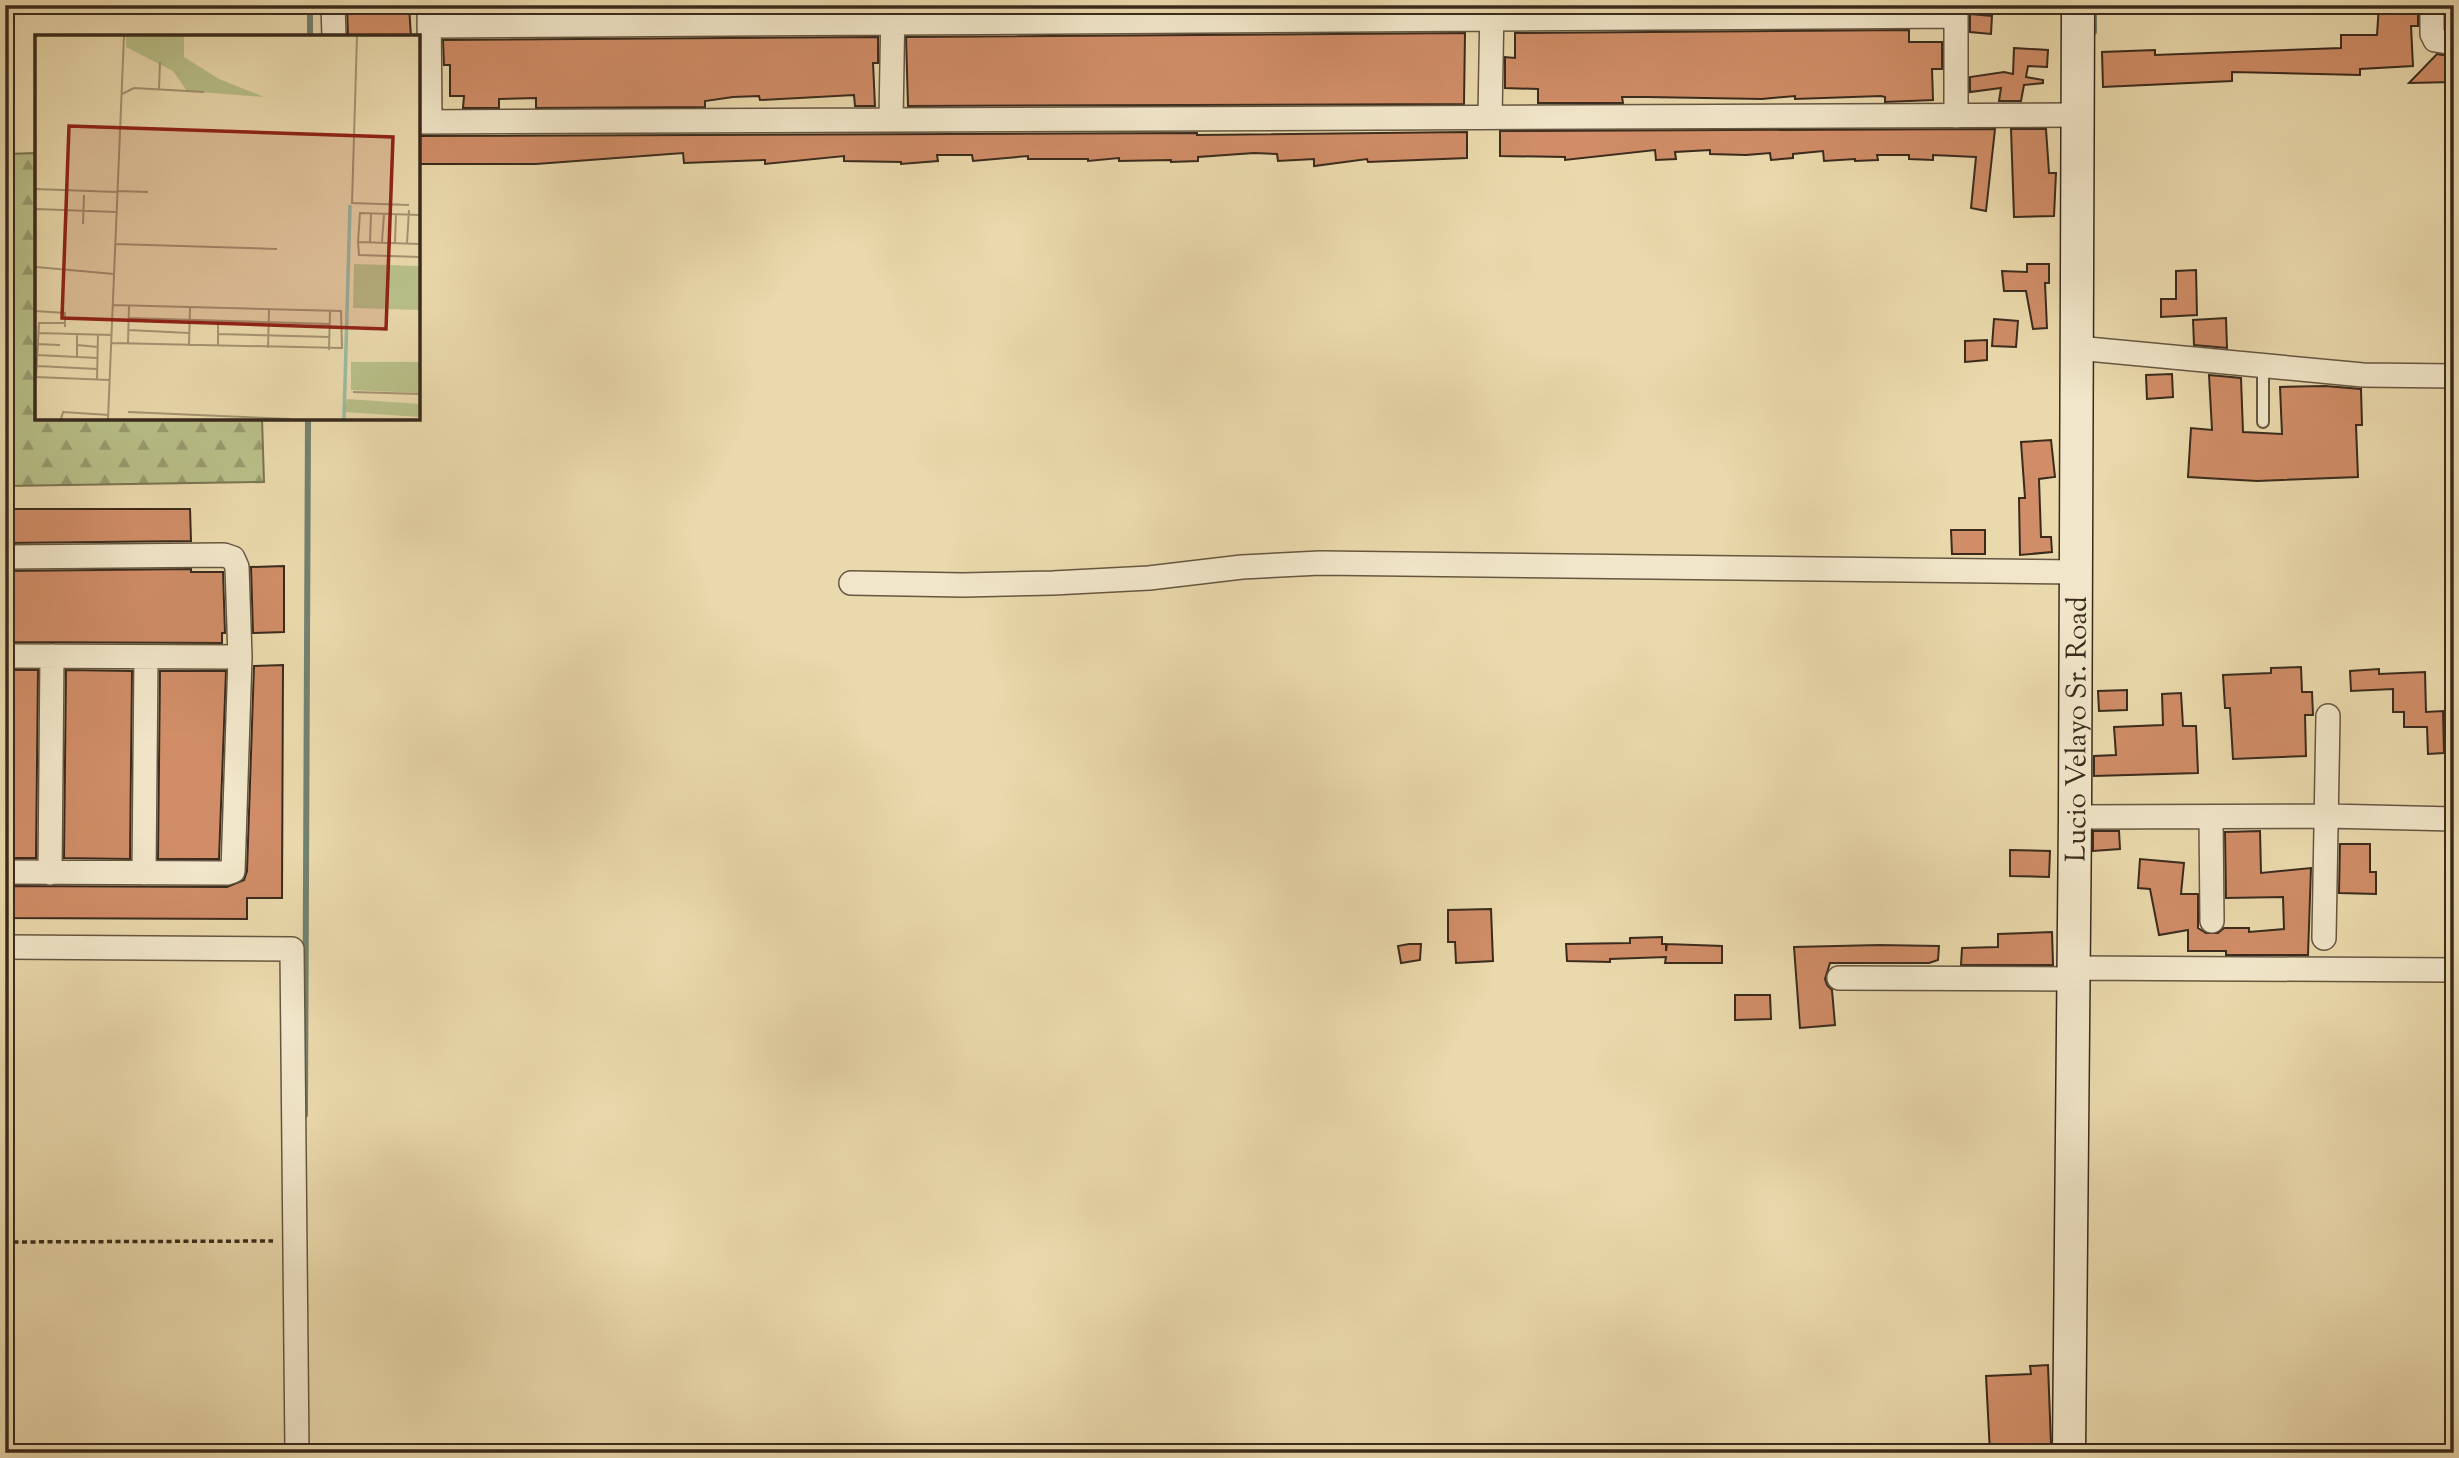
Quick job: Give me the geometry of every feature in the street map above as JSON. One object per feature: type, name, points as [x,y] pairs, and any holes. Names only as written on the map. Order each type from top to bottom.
[{"type":"main road","name":"Lucio Velayo Sr. Road","points":[[2068,1453],[2080,971],[2081,817],[2077,572],[2078,5]]},
{"type":"street","points":[[334,5],[334,35]]},
{"type":"street","points":[[2432,5],[2432,34],[2435,40],[2454,43]]},
{"type":"street","points":[[1956,116],[1956,11],[893,14],[429,16],[424,122],[891,119],[1956,116],[2078,115]]},
{"type":"street","points":[[1490,117],[1492,12]]},
{"type":"street","points":[[891,119],[893,14]]},
{"type":"street","points":[[2077,348],[2363,375],[2454,376]]},
{"type":"street","points":[[5,557],[224,555],[233,558],[237,567],[240,657],[233,871],[5,872]]},
{"type":"street","points":[[850,583],[1053,583],[1149,578],[1242,566],[1320,563],[2077,572]]},
{"type":"street","points":[[5,656],[240,657]]},
{"type":"street","points":[[50,873],[52,656]]},
{"type":"street","points":[[144,873],[146,658]]},
{"type":"street","points":[[2324,938],[2328,716]]},
{"type":"street","points":[[2081,817],[2328,816],[2454,819]]},
{"type":"street","points":[[2211,817],[2212,921]]},
{"type":"street","points":[[5,947],[292,949],[297,1453]]},
{"type":"street","points":[[1839,978],[2080,971],[2454,970]]},
{"type":"lane","points":[[2263,366],[2263,422]]},
{"type":"path","points":[[5,1242],[296,1241]]},
{"type":"green space","points":[[35,153],[35,420],[262,420],[264,482],[5,486],[5,154]]},
{"type":"building","points":[[347,5],[409,5],[411,35],[348,35]]},
{"type":"building","points":[[443,5],[592,5],[592,11],[443,12]]},
{"type":"building","points":[[648,5],[840,5],[840,9],[648,11]]},
{"type":"building","points":[[907,5],[939,5],[939,9],[907,9]]},
{"type":"building","points":[[996,5],[1217,5],[996,8]]},
{"type":"building","points":[[2379,5],[2418,5],[2418,26],[2411,26],[2413,66],[2360,69],[2360,75],[2232,72],[2232,81],[2103,87],[2102,52],[2155,50],[2155,55],[2341,48],[2341,35],[2377,35]]},
{"type":"building","points":[[2446,5],[2454,5],[2454,25],[2446,26]]},
{"type":"building","points":[[1970,14],[1992,16],[1991,34],[1970,32]]},
{"type":"building","points":[[1909,30],[1909,42],[1942,42],[1942,69],[1932,69],[1933,100],[1885,102],[1885,97],[1881,96],[1795,99],[1795,96],[1762,99],[1622,97],[1623,103],[1538,103],[1538,89],[1505,88],[1505,57],[1515,58],[1515,33]]},
{"type":"building","points":[[1465,33],[1464,104],[908,106],[906,37]]},
{"type":"building","points":[[878,37],[878,63],[873,63],[875,106],[855,106],[854,95],[760,100],[759,96],[733,97],[705,101],[705,107],[536,108],[536,98],[499,99],[499,108],[463,108],[464,96],[450,96],[450,65],[444,65],[443,40]]},
{"type":"building","points":[[2014,48],[2048,50],[2047,67],[2028,66],[2026,77],[2043,80],[2043,83],[2024,85],[2021,101],[1999,101],[2001,88],[1970,92],[1970,77],[2004,72],[2013,74]]},
{"type":"building","points":[[2437,54],[2454,57],[2454,82],[2409,83]]},
{"type":"building","points":[[1995,129],[1986,211],[1971,208],[1976,157],[1933,155],[1933,160],[1909,159],[1909,155],[1877,155],[1878,160],[1824,161],[1823,151],[1793,154],[1793,158],[1771,160],[1770,153],[1710,154],[1710,150],[1675,152],[1676,159],[1656,160],[1655,150],[1565,160],[1565,157],[1500,156],[1500,131]]},
{"type":"building","points":[[2011,129],[2046,129],[2049,173],[2056,173],[2054,216],[2014,217]]},
{"type":"building","points":[[1467,132],[1467,158],[1368,162],[1367,159],[1314,166],[1314,159],[1278,161],[1277,154],[1254,153],[1171,162],[1119,161],[1119,158],[1088,161],[1028,159],[1028,156],[973,161],[972,155],[937,155],[938,161],[901,164],[844,161],[844,156],[765,164],[765,160],[684,163],[683,153],[536,164],[420,164],[420,136]]},
{"type":"building","points":[[2027,264],[2049,264],[2049,283],[2045,283],[2047,328],[2033,329],[2026,291],[2004,291],[2002,271],[2027,272]]},
{"type":"building","points":[[2196,270],[2197,315],[2161,317],[2161,299],[2176,299],[2176,271]]},
{"type":"building","points":[[2226,318],[2227,348],[2194,345],[2193,320]]},
{"type":"building","points":[[1994,319],[2018,321],[2016,347],[1992,346]]},
{"type":"building","points":[[1987,340],[1987,360],[1965,362],[1965,341]]},
{"type":"building","points":[[2172,374],[2173,397],[2147,399],[2146,375]]},
{"type":"building","points":[[2209,375],[2241,378],[2243,432],[2282,434],[2280,387],[2325,386],[2361,389],[2362,425],[2356,425],[2358,477],[2257,481],[2188,477],[2191,428],[2212,430]]},
{"type":"building","points":[[2051,440],[2055,477],[2039,479],[2041,537],[2051,537],[2052,552],[2020,555],[2019,498],[2025,498],[2021,442]]},
{"type":"building","points":[[5,509],[190,509],[191,541],[5,543]]},
{"type":"building","points":[[1951,530],[1985,530],[1985,554],[1952,554]]},
{"type":"building","points":[[284,566],[284,632],[253,633],[251,567]]},
{"type":"building","points":[[191,569],[191,572],[223,572],[225,633],[222,633],[222,643],[5,642],[5,571]]},
{"type":"building","points":[[283,665],[282,898],[247,898],[247,919],[5,918],[5,886],[227,887],[244,880],[247,871],[254,666]]},
{"type":"building","points":[[2301,667],[2302,692],[2312,692],[2313,715],[2305,715],[2306,756],[2233,759],[2230,708],[2225,708],[2223,675],[2271,673],[2271,668]]},
{"type":"building","points":[[2379,669],[2379,674],[2425,672],[2426,712],[2443,711],[2444,753],[2428,754],[2427,727],[2404,727],[2404,712],[2393,712],[2393,689],[2351,691],[2350,671]]},
{"type":"building","points":[[5,670],[38,670],[36,858],[5,858]]},
{"type":"building","points":[[66,670],[132,671],[130,859],[64,858]]},
{"type":"building","points":[[160,671],[226,671],[219,859],[158,859]]},
{"type":"building","points":[[2127,690],[2127,710],[2099,711],[2098,691]]},
{"type":"building","points":[[2181,693],[2183,726],[2196,726],[2198,773],[2094,776],[2094,756],[2116,755],[2114,727],[2163,725],[2162,694]]},
{"type":"building","points":[[2093,831],[2119,831],[2120,849],[2093,851]]},
{"type":"building","points":[[2260,831],[2261,873],[2311,868],[2308,955],[2226,955],[2226,951],[2188,951],[2188,930],[2159,935],[2150,889],[2138,888],[2140,859],[2184,863],[2181,894],[2198,894],[2198,928],[2206,933],[2218,933],[2224,928],[2249,928],[2249,932],[2284,929],[2283,897],[2226,898],[2225,832]]},
{"type":"building","points":[[2340,844],[2370,844],[2370,872],[2376,872],[2376,894],[2339,893]]},
{"type":"building","points":[[2010,850],[2050,851],[2049,877],[2010,876]]},
{"type":"building","points":[[1491,909],[1493,961],[1456,963],[1455,942],[1448,942],[1448,910]]},
{"type":"building","points":[[2052,932],[2053,965],[1961,965],[1962,948],[1998,947],[1998,934]]},
{"type":"building","points":[[1662,937],[1666,951],[1667,944],[1722,946],[1722,963],[1665,963],[1666,957],[1610,959],[1610,962],[1567,961],[1566,944],[1630,943],[1630,938]]},
{"type":"building","points":[[1421,944],[1420,960],[1401,963],[1398,946]]},
{"type":"building","points":[[1939,946],[1938,960],[1929,963],[1830,963],[1825,979],[1832,990],[1835,1025],[1800,1028],[1794,947]]},
{"type":"building","points":[[1735,995],[1770,995],[1771,1019],[1735,1020]]},
{"type":"building","points":[[2048,1365],[2051,1445],[2030,1446],[2031,1453],[1990,1453],[1986,1376],[2031,1374],[2030,1366]]},
{"type":"waterway","points":[[310,5],[310,35]]},
{"type":"waterway","points":[[2094,5],[2094,32]]},
{"type":"waterway","points":[[305,1115],[308,420]]}]
